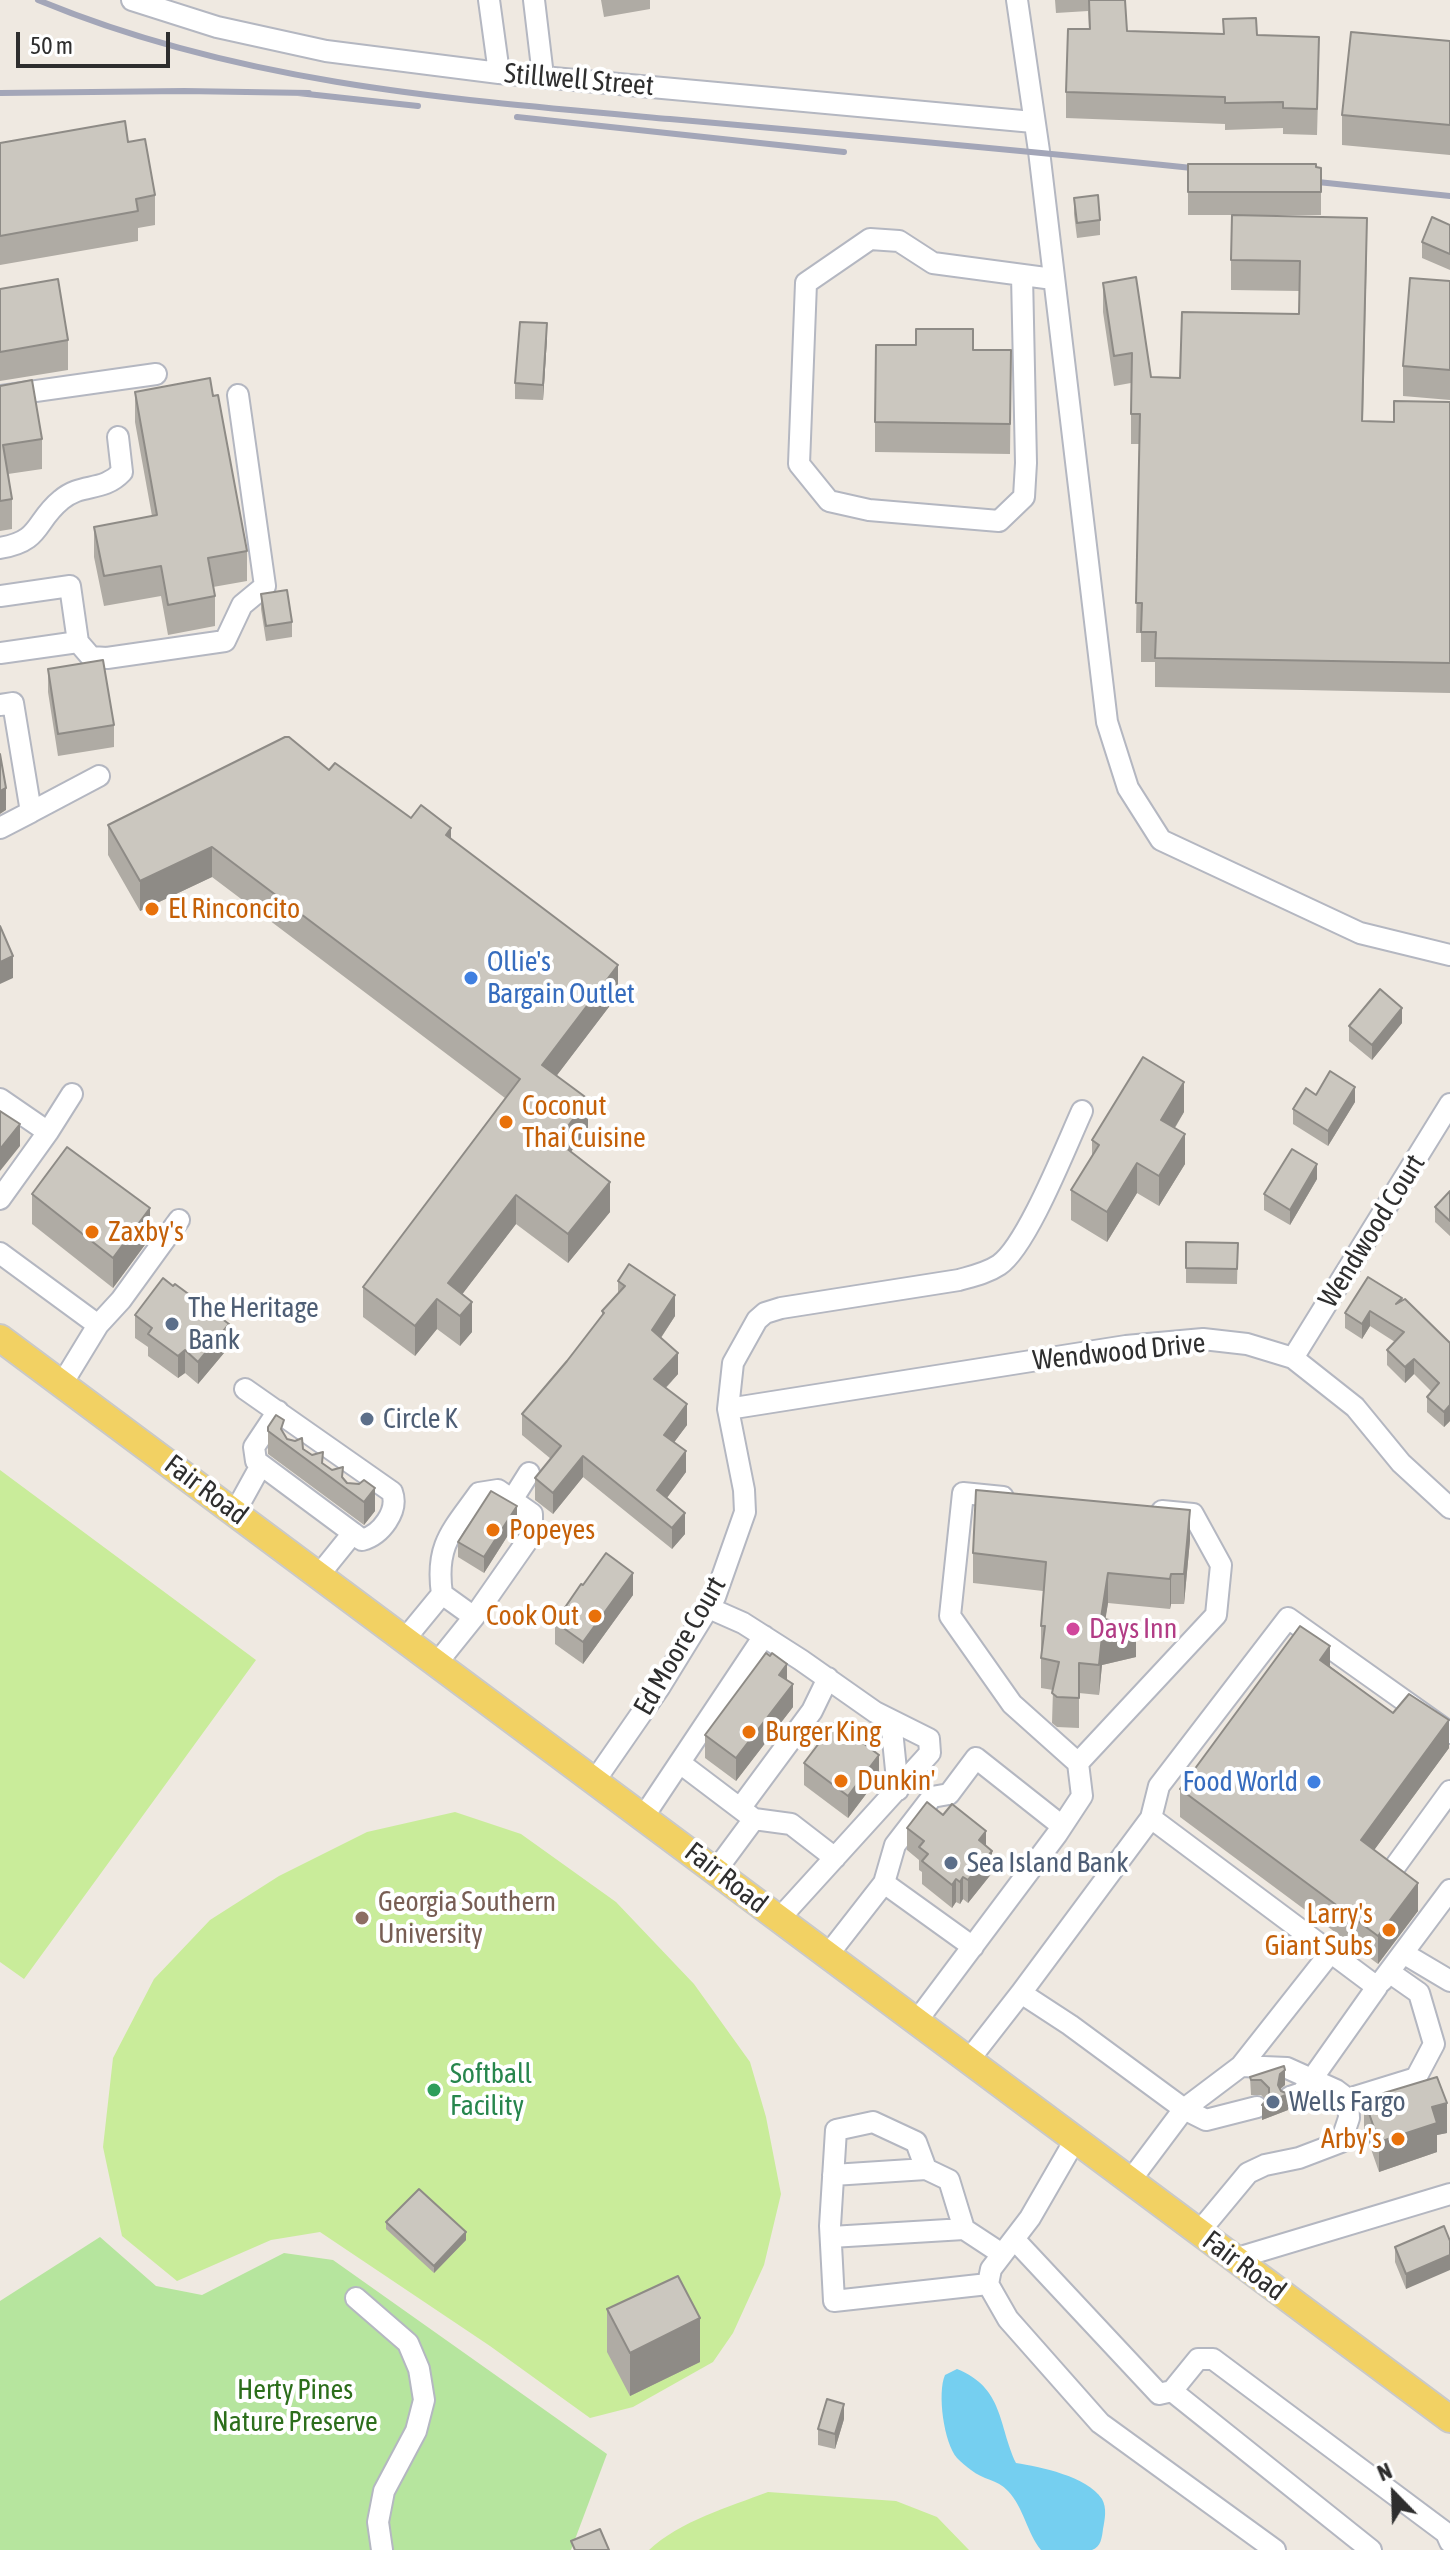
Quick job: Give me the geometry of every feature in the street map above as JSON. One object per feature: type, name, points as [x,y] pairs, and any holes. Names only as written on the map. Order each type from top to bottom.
[{"type":"main road","name":"Fair Road","points":[[0,1338],[717,1869],[827,1956],[1450,2419]]},
{"type":"street","name":"Stillwell Street","points":[[132,0],[217,27],[326,51],[499,73],[1033,122]]},
{"type":"street","points":[[489,0],[499,73]]},
{"type":"street","points":[[534,0],[543,76]]},
{"type":"street","points":[[1017,0],[1039,151],[1107,722],[1128,788],[1161,840],[1360,933],[1450,955]]},
{"type":"street","points":[[1022,275],[1024,497],[999,521],[869,510],[829,501],[799,464],[806,283],[870,239],[899,241],[933,263],[1053,279]]},
{"type":"street","points":[[0,396],[156,374]]},
{"type":"street","points":[[0,596],[70,586],[78,642],[91,657],[107,658],[225,641],[242,605],[265,586],[238,395]]},
{"type":"street","points":[[0,548],[16,546],[32,537],[62,499],[84,488],[111,484],[122,472],[118,437]]},
{"type":"street","points":[[0,653],[78,642]]},
{"type":"street","points":[[0,705],[13,703],[31,812]]},
{"type":"street","points":[[0,828],[99,776]]},
{"type":"street","points":[[0,1199],[72,1094]]},
{"type":"street","points":[[0,1099],[48,1132]]},
{"type":"street","name":"Ed Moore Court","points":[[596,1779],[709,1608],[745,1512],[744,1490],[728,1409],[733,1363],[757,1320],[765,1313],[781,1308],[959,1280],[985,1273],[1002,1263],[1029,1226],[1082,1111]]},
{"type":"street","name":"Wendwood Court","points":[[1293,1358],[1448,1114]]},
{"type":"street","points":[[62,1384],[98,1325],[121,1300],[179,1220]]},
{"type":"street","points":[[0,1253],[98,1325]]},
{"type":"street","name":"Wendwood Drive","points":[[728,1409],[1126,1346],[1203,1339],[1247,1344],[1293,1358],[1355,1407],[1401,1463],[1450,1508]]},
{"type":"street","points":[[245,1389],[278,1411],[392,1492],[395,1502],[392,1513],[377,1533],[362,1540],[345,1523],[253,1454],[254,1447],[278,1411]]},
{"type":"street","points":[[294,1451],[306,1431]]},
{"type":"street","points":[[314,1465],[327,1446]]},
{"type":"street","points":[[334,1480],[348,1461]]},
{"type":"street","points":[[235,1512],[271,1470]]},
{"type":"street","points":[[512,1500],[529,1473]]},
{"type":"street","points":[[354,1495],[368,1475]]},
{"type":"street","points":[[437,1663],[474,1617],[532,1534],[532,1514],[498,1490],[479,1493],[446,1539],[438,1570],[442,1594],[474,1617]]},
{"type":"street","points":[[916,2022],[1082,1796],[1078,1763],[1012,1704],[950,1616],[963,1493],[1024,1499]]},
{"type":"street","points":[[441,1557],[457,1541],[483,1501],[492,1500],[520,1517],[523,1526],[507,1555],[509,1567]]},
{"type":"street","points":[[1078,1763],[1216,1615],[1221,1565],[1193,1514],[1147,1510]]},
{"type":"street","points":[[319,1575],[345,1523]]},
{"type":"street","points":[[405,1639],[442,1594]]},
{"type":"street","points":[[709,1608],[764,1636],[875,1712],[929,1739],[930,1753],[779,1919]]},
{"type":"street","points":[[968,2061],[1151,1818],[1159,1786],[1288,1618],[1450,1733]]},
{"type":"street","points":[[644,1816],[764,1636]]},
{"type":"street","points":[[717,1869],[812,1711],[828,1678]]},
{"type":"street","points":[[891,1720],[898,1790]]},
{"type":"street","points":[[827,1956],[884,1883],[895,1845],[932,1797],[949,1794],[976,1758],[1062,1826]]},
{"type":"street","points":[[680,1763],[748,1813],[791,1824],[835,1858]]},
{"type":"street","points":[[1394,1868],[1450,1791]]},
{"type":"street","points":[[1151,1818],[1331,1952],[1383,1980],[1419,1993],[1434,2044],[1416,2078],[1348,2099]]},
{"type":"street","points":[[884,1883],[973,1947]]},
{"type":"street","points":[[1290,2097],[1302,2093],[1450,1890]]},
{"type":"street","points":[[1130,2181],[1184,2109],[1241,2066],[1331,1952]]},
{"type":"street","points":[[1403,1953],[1450,1981]]},
{"type":"street","points":[[1021,1993],[1184,2109],[1206,2120],[1257,2107]]},
{"type":"street","points":[[1241,2066],[1287,2068],[1336,2090],[1348,2099]]},
{"type":"street","points":[[1199,2232],[1248,2173],[1341,2142],[1349,2118],[1348,2099]]},
{"type":"street","points":[[926,2169],[916,2142],[873,2122],[836,2130],[831,2237],[834,2301],[988,2284]]},
{"type":"street","points":[[1075,2140],[1030,2218],[991,2269],[988,2284],[1008,2319],[1100,2423],[1275,2550]]},
{"type":"street","points":[[833,2175],[926,2169],[949,2180],[964,2229]]},
{"type":"street","points":[[1234,2259],[1450,2194]]},
{"type":"street","points":[[831,2237],[964,2229],[1008,2246],[1159,2394],[1172,2391],[1198,2359],[1213,2359],[1446,2533],[1450,2542]]},
{"type":"street","points":[[356,2298],[408,2343],[419,2369],[424,2400],[416,2431],[384,2491],[378,2522],[382,2550]]},
{"type":"street","points":[[1172,2391],[1371,2550]]},
{"type":"green space","points":[[0,1470],[256,1660],[24,1979],[0,1962]]},
{"type":"green space","name":"Softball Facility","points":[[455,1812],[521,1834],[616,1902],[694,1984],[750,2062],[766,2117],[781,2194],[764,2265],[733,2333],[713,2362],[633,2407],[590,2418],[490,2346],[320,2232],[271,2240],[177,2281],[122,2236],[103,2147],[113,2058],[154,1979],[210,1920],[279,1876],[367,1832]]},
{"type":"green space","name":"Herty Pines Nature Preserve","points":[[100,2237],[156,2286],[202,2295],[284,2253],[333,2260],[607,2454],[571,2550],[0,2550],[0,2301]]},
{"type":"green space","points":[[768,2492],[896,2501],[937,2517],[969,2550],[649,2550],[690,2523]]},
{"type":"water","points":[[957,2369],[984,2386],[992,2397],[1016,2463],[1075,2479],[1086,2484],[1102,2499],[1104,2521],[1095,2549],[1041,2550],[1008,2491],[957,2458],[945,2430],[942,2393],[945,2375]]},
{"type":"building","points":[[1089,0],[1125,0],[1127,31],[1224,34],[1223,19],[1256,18],[1257,35],[1319,37],[1317,109],[1283,108],[1283,102],[1225,103],[1225,97],[1066,92],[1068,29],[1090,29]]},
{"type":"building","points":[[1351,32],[1450,41],[1450,125],[1342,115]]},
{"type":"building","points":[[125,121],[128,142],[145,139],[155,195],[136,199],[138,211],[0,236],[0,143]]},
{"type":"building","points":[[1188,164],[1316,164],[1321,168],[1321,192],[1188,192]]},
{"type":"building","points":[[1098,195],[1100,220],[1077,223],[1074,198]]},
{"type":"building","points":[[1232,215],[1367,218],[1362,421],[1394,422],[1394,401],[1450,402],[1450,663],[1155,658],[1156,632],[1141,632],[1142,603],[1136,603],[1140,414],[1131,414],[1132,353],[1114,356],[1103,283],[1136,277],[1151,377],[1180,378],[1182,312],[1299,314],[1300,261],[1231,260]]},
{"type":"building","points":[[1432,217],[1450,225],[1450,254],[1422,242]]},
{"type":"building","points":[[1410,278],[1450,281],[1450,370],[1403,366]]},
{"type":"building","points":[[58,279],[68,340],[0,352],[0,289]]},
{"type":"building","points":[[520,322],[547,323],[543,385],[515,383]]},
{"type":"building","points":[[916,329],[973,329],[973,350],[1011,350],[1010,424],[875,422],[876,345],[916,345]]},
{"type":"building","points":[[210,378],[213,396],[218,395],[247,551],[208,558],[215,596],[168,605],[161,566],[104,576],[94,527],[157,515],[135,392]]},
{"type":"building","points":[[32,380],[42,439],[3,445],[12,499],[0,501],[0,386]]},
{"type":"building","points":[[287,590],[292,622],[266,626],[261,594]]},
{"type":"building","points":[[103,660],[114,725],[58,734],[48,669]]},
{"type":"building","points":[[289,737],[329,770],[335,763],[411,818],[421,805],[451,828],[446,835],[618,965],[542,1065],[588,1099],[557,1141],[610,1182],[568,1234],[516,1195],[448,1283],[472,1302],[460,1316],[437,1299],[415,1326],[363,1287],[520,1079],[212,847],[140,881],[108,825]]},
{"type":"building","points":[[0,754],[6,788],[0,791]]},
{"type":"building","points":[[0,926],[13,956],[0,962]]},
{"type":"building","points":[[1380,989],[1402,1008],[1372,1045],[1349,1026]]},
{"type":"building","points":[[1143,1057],[1184,1082],[1161,1120],[1185,1134],[1159,1176],[1137,1163],[1107,1212],[1071,1190],[1099,1145],[1092,1140]]},
{"type":"building","points":[[1330,1071],[1355,1087],[1328,1131],[1293,1109],[1306,1088],[1316,1095]]},
{"type":"building","points":[[0,1111],[20,1124],[0,1149]]},
{"type":"building","points":[[67,1147],[150,1208],[113,1258],[32,1194]]},
{"type":"building","points":[[1292,1149],[1317,1164],[1290,1210],[1264,1194]]},
{"type":"building","points":[[1450,1191],[1450,1221],[1435,1207]]},
{"type":"building","points":[[1186,1242],[1238,1243],[1237,1269],[1186,1268]]},
{"type":"building","points":[[629,1264],[675,1295],[652,1330],[678,1353],[654,1379],[687,1404],[664,1435],[686,1451],[657,1490],[685,1513],[672,1528],[583,1456],[553,1493],[535,1478],[561,1446],[522,1414],[625,1286],[618,1281]]},
{"type":"building","points":[[1368,1277],[1402,1298],[1396,1304],[1405,1299],[1450,1343],[1450,1405],[1444,1412],[1427,1397],[1439,1383],[1414,1359],[1405,1367],[1387,1350],[1404,1332],[1370,1311],[1362,1324],[1345,1313]]},
{"type":"building","points":[[163,1278],[229,1324],[198,1362],[185,1350],[178,1356],[148,1334],[152,1328],[135,1315]]},
{"type":"building","points":[[276,1415],[284,1420],[281,1429],[287,1439],[295,1441],[302,1438],[303,1449],[312,1455],[323,1452],[322,1463],[332,1470],[343,1467],[342,1477],[347,1483],[359,1484],[364,1480],[375,1488],[364,1502],[268,1431]]},
{"type":"building","name":"Days Inn","points":[[976,1490],[1190,1510],[1184,1574],[1171,1574],[1170,1579],[1108,1573],[1101,1618],[1136,1627],[1102,1636],[1099,1665],[1079,1663],[1079,1698],[1057,1697],[1052,1693],[1059,1662],[1041,1658],[1046,1562],[973,1553]]},
{"type":"building","points":[[491,1491],[517,1506],[484,1557],[458,1542]]},
{"type":"building","points":[[606,1553],[633,1573],[583,1642],[555,1622]]},
{"type":"building","name":"Food World","points":[[1300,1626],[1330,1646],[1320,1660],[1393,1713],[1409,1694],[1449,1720],[1361,1840],[1418,1883],[1378,1936],[1180,1789]]},
{"type":"building","points":[[766,1653],[770,1656],[772,1653],[787,1664],[779,1675],[793,1684],[736,1758],[705,1735]]},
{"type":"building","points":[[835,1722],[879,1755],[848,1796],[804,1763]]},
{"type":"building","points":[[927,1802],[943,1815],[952,1804],[986,1831],[979,1840],[992,1851],[968,1880],[963,1877],[960,1882],[956,1879],[952,1885],[922,1861],[928,1854],[919,1847],[924,1841],[907,1828]]},
{"type":"building","points":[[1284,2066],[1278,2085],[1281,2091],[1288,2094],[1262,2105],[1269,2096],[1269,2088],[1261,2080],[1251,2080],[1250,2077]]},
{"type":"building","points":[[1437,2077],[1447,2103],[1432,2107],[1437,2123],[1379,2142],[1364,2099]]},
{"type":"building","points":[[419,2189],[466,2232],[434,2266],[386,2222]]},
{"type":"building","points":[[1444,2226],[1450,2241],[1450,2255],[1406,2274],[1395,2247]]},
{"type":"building","points":[[678,2276],[700,2318],[630,2353],[607,2309]]},
{"type":"building","points":[[827,2399],[844,2404],[835,2434],[818,2429]]},
{"type":"building","points":[[600,2529],[609,2550],[575,2550],[571,2541]]},
{"type":"railway","points":[[38,0],[114,28],[192,51],[270,70],[349,84],[509,104],[1211,170]]},
{"type":"railway","points":[[0,93],[309,93]]},
{"type":"railway","points":[[298,93],[418,106]]},
{"type":"railway","points":[[517,117],[844,152]]},
{"type":"railway","points":[[1299,180],[1450,196]]},
{"type":"place","name":"El Rinconcito","points":[[152,909]]},
{"type":"place","name":"Ollie's Bargain Outlet","points":[[471,978]]},
{"type":"place","name":"Coconut Thai Cuisine","points":[[506,1122]]},
{"type":"place","name":"Zaxby's","points":[[92,1232]]},
{"type":"place","name":"The Heritage Bank","points":[[172,1324]]},
{"type":"place","name":"Circle K","points":[[367,1419]]},
{"type":"place","name":"Popeyes","points":[[493,1530]]},
{"type":"place","name":"Cook Out","points":[[595,1616]]},
{"type":"place","name":"Days Inn","points":[[1073,1629]]},
{"type":"place","name":"Burger King","points":[[749,1732]]},
{"type":"place","name":"Dunkin'","points":[[841,1781]]},
{"type":"place","name":"Food World","points":[[1314,1782]]},
{"type":"place","name":"Sea Island Bank","points":[[951,1863]]},
{"type":"place","name":"Georgia Southern University","points":[[362,1918]]},
{"type":"place","name":"Larry's Giant Subs","points":[[1389,1930]]},
{"type":"place","name":"Softball Facility","points":[[434,2090]]},
{"type":"place","name":"Wells Fargo","points":[[1273,2102]]},
{"type":"place","name":"Arby's","points":[[1398,2139]]}]
